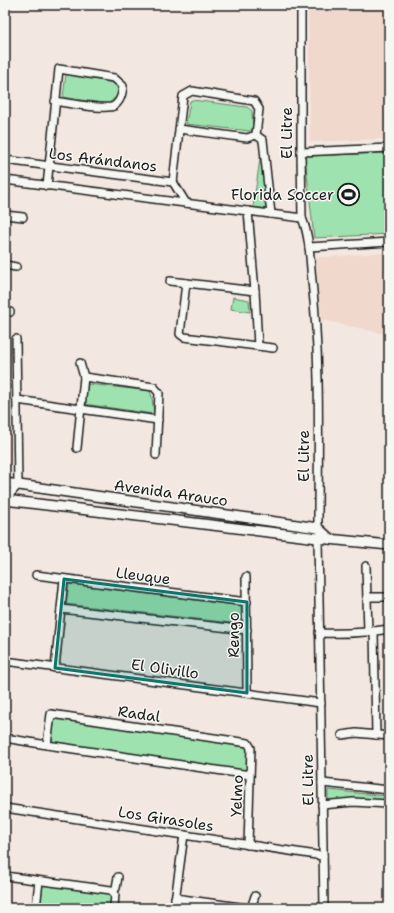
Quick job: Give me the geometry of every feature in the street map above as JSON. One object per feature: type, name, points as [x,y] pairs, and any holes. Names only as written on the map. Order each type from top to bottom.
[{"type":"street","name":"El Litre","points":[[301,5],[302,218],[305,225],[308,247],[318,353],[319,633],[324,908]]},
{"type":"street","points":[[47,186],[55,101],[59,69],[114,78],[123,86],[122,96],[114,106],[105,108],[55,101]]},
{"type":"street","points":[[173,182],[183,96],[192,91],[254,101],[260,109],[256,135]]},
{"type":"street","points":[[179,129],[247,138],[256,135]]},
{"type":"street","points":[[256,135],[263,140],[271,214]]},
{"type":"street","points":[[301,152],[389,148]]},
{"type":"street","name":"Los Arándanos","points":[[5,160],[173,182],[186,203]]},
{"type":"street","points":[[5,180],[302,218]]},
{"type":"street","points":[[248,211],[258,346]]},
{"type":"street","points":[[5,214],[23,217]]},
{"type":"street","points":[[308,247],[389,242]]},
{"type":"street","points":[[5,265],[16,267]]},
{"type":"street","points":[[170,281],[255,292]]},
{"type":"street","points":[[186,283],[180,334],[184,337],[273,348]]},
{"type":"street","points":[[5,504],[5,500],[18,485],[16,339]]},
{"type":"street","points":[[77,448],[84,377],[80,363]]},
{"type":"street","points":[[84,377],[154,387],[160,393],[156,455]]},
{"type":"street","points":[[17,400],[158,420]]},
{"type":"street","name":"Avenida Arauco","points":[[5,483],[318,528]]},
{"type":"street","name":"Avenida Arauco","points":[[5,500],[318,538],[389,545]]},
{"type":"street","points":[[318,528],[330,539]]},
{"type":"street","points":[[366,566],[376,735]]},
{"type":"street","name":"Lleuque","points":[[36,576],[247,602]]},
{"type":"street","name":"Rengo","points":[[246,577],[247,693]]},
{"type":"street","points":[[55,668],[64,579]]},
{"type":"street","points":[[367,597],[389,597]]},
{"type":"street","points":[[61,609],[247,630]]},
{"type":"street","points":[[319,633],[344,634],[389,629]]},
{"type":"street","name":"El Olivillo","points":[[5,661],[321,702]]},
{"type":"street","name":"Radal","points":[[47,745],[51,714],[247,743],[251,748]]},
{"type":"street","points":[[342,735],[356,733],[389,736]]},
{"type":"street","points":[[5,738],[250,775]]},
{"type":"street","name":"Yelmo","points":[[248,845],[251,748]]},
{"type":"street","points":[[322,783],[389,790]]},
{"type":"street","points":[[322,805],[353,802],[389,804]]},
{"type":"street","name":"Los Girasoles","points":[[5,808],[323,856]]},
{"type":"street","points":[[174,908],[184,835]]},
{"type":"street","points":[[5,876],[111,890],[114,893]]},
{"type":"street","points":[[114,908],[114,893],[118,877]]},
{"type":"street","points":[[36,908],[38,881]]},
{"type":"street","points":[[251,908],[255,896]]},
{"type":"street","points":[[175,898],[247,908]]},
{"type":"highlighted area","points":[[64,579],[247,602],[247,693],[55,668]]},
{"type":"shaded area","points":[[308,5],[389,5],[389,139],[310,142]]},
{"type":"shaded area","points":[[389,252],[389,335],[322,320],[314,258]]},
{"type":"shaded area","points":[[5,336],[6,337],[10,471],[5,471]]},
{"type":"green space","points":[[66,74],[114,83],[118,88],[118,95],[108,104],[63,97]]},
{"type":"green space","points":[[192,100],[247,107],[252,111],[253,129],[250,131],[186,124],[190,101]]},
{"type":"green space","points":[[261,152],[268,209],[253,207]]},
{"type":"green space","name":"Florida Soccer","points":[[389,153],[389,234],[314,238],[305,156]]},
{"type":"green space","points":[[233,297],[249,300],[250,312],[231,309]]},
{"type":"green space","points":[[88,384],[150,391],[154,414],[84,404]]},
{"type":"green space","points":[[69,584],[241,606],[241,624],[66,604]]},
{"type":"green space","points":[[54,716],[248,746],[247,772],[51,742]]},
{"type":"green space","points":[[328,790],[386,796],[385,801],[328,800]]},
{"type":"green space","points":[[44,884],[108,892],[113,897],[111,908],[40,908],[41,888]]},
{"type":"place","name":"Florida Soccer","points":[[349,195]]}]
